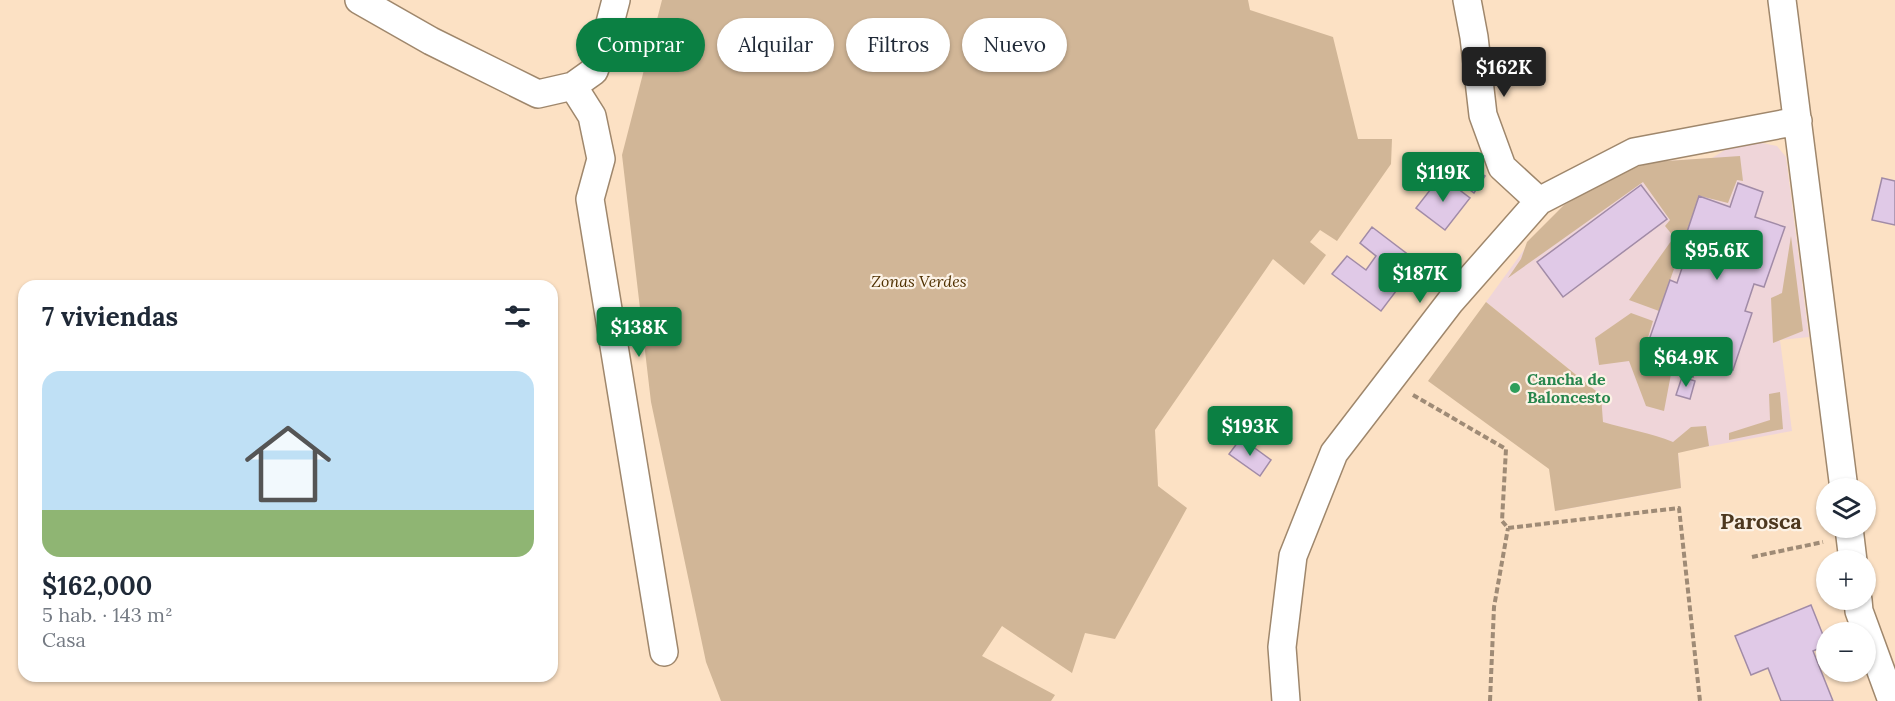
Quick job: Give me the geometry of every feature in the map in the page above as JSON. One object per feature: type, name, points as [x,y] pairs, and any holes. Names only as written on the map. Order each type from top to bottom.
[{"type":"street","points":[[359,0],[431,41],[538,94],[573,86],[594,71],[616,0]]},
{"type":"street","points":[[1467,0],[1474,37],[1483,115],[1502,167],[1539,201]]},
{"type":"street","points":[[1782,0],[1843,478]]},
{"type":"street","points":[[573,86],[592,116],[601,159],[590,199],[664,652]]},
{"type":"street","points":[[1286,701],[1282,647],[1293,556],[1334,453],[1450,302],[1539,201],[1634,152],[1798,121]]},
{"type":"street","points":[[1859,610],[1892,701]]},
{"type":"path","points":[[1388,382],[1506,449],[1502,521],[1508,528]]},
{"type":"path","points":[[1508,528],[1679,508],[1700,701]]},
{"type":"path","points":[[1490,701],[1494,607],[1508,528]]},
{"type":"path","points":[[1752,557],[1851,542]]},
{"type":"shaded area","points":[[1736,143],[1762,143],[1777,146],[1786,157],[1809,337],[1780,340],[1792,431],[1678,452],[1681,488],[1555,511],[1601,395],[1486,302],[1526,247],[1564,205],[1652,162],[1712,158]]},
{"type":"green space","name":"Zonas Verdes","points":[[662,0],[1248,0],[1250,10],[1333,37],[1358,139],[1392,139],[1391,164],[1337,241],[1320,230],[1310,242],[1326,255],[1304,285],[1273,259],[1155,430],[1158,486],[1187,508],[1115,639],[1085,633],[1072,673],[1002,626],[982,656],[1055,695],[1051,701],[721,701],[706,662],[651,402],[622,155],[643,72],[705,72],[705,18],[657,18]]},
{"type":"green space","points":[[1740,156],[1743,181],[1737,180],[1728,203],[1700,196],[1659,311],[1629,300],[1674,237],[1665,226],[1670,220],[1643,182],[1508,278],[1521,259],[1527,242],[1564,205],[1616,174],[1652,162]]},
{"type":"green space","points":[[1791,236],[1803,331],[1773,343],[1771,298],[1782,293]]},
{"type":"green space","points":[[1486,302],[1601,395],[1603,422],[1673,442],[1691,427],[1706,426],[1709,446],[1678,453],[1681,488],[1555,511],[1549,469],[1428,381]]},
{"type":"green space","points":[[1631,313],[1653,321],[1647,341],[1675,353],[1664,411],[1646,406],[1629,361],[1599,365],[1595,338]]},
{"type":"green space","points":[[1780,392],[1783,429],[1729,440],[1729,433],[1770,420],[1769,394]]},
{"type":"building","points":[[1456,156],[1485,176],[1474,193],[1445,172]]},
{"type":"building","points":[[1441,176],[1470,198],[1445,230],[1416,208]]},
{"type":"building","points":[[1882,178],[1895,181],[1895,225],[1872,220]]},
{"type":"building","points":[[1738,183],[1763,192],[1755,217],[1785,227],[1764,287],[1754,284],[1745,311],[1752,313],[1733,370],[1699,358],[1693,377],[1673,370],[1680,351],[1649,340],[1670,280],[1677,283],[1684,262],[1678,259],[1699,196],[1730,207]]},
{"type":"building","points":[[1641,185],[1667,219],[1563,297],[1537,262]]},
{"type":"building","points":[[1372,227],[1418,262],[1381,311],[1332,274],[1347,256],[1366,270],[1376,256],[1360,243]]},
{"type":"building","points":[[1682,377],[1695,381],[1690,399],[1676,395]]},
{"type":"building","points":[[1241,438],[1271,460],[1260,476],[1229,454]]},
{"type":"building","points":[[1811,605],[1818,622],[1816,650],[1813,651],[1816,658],[1816,682],[1825,682],[1833,701],[1781,701],[1768,668],[1751,675],[1735,636]]},
{"type":"place","name":"Cancha de Baloncesto","points":[[1515,388]]},
{"type":"district","name":"Parosca","points":[[1761,521]]}]
